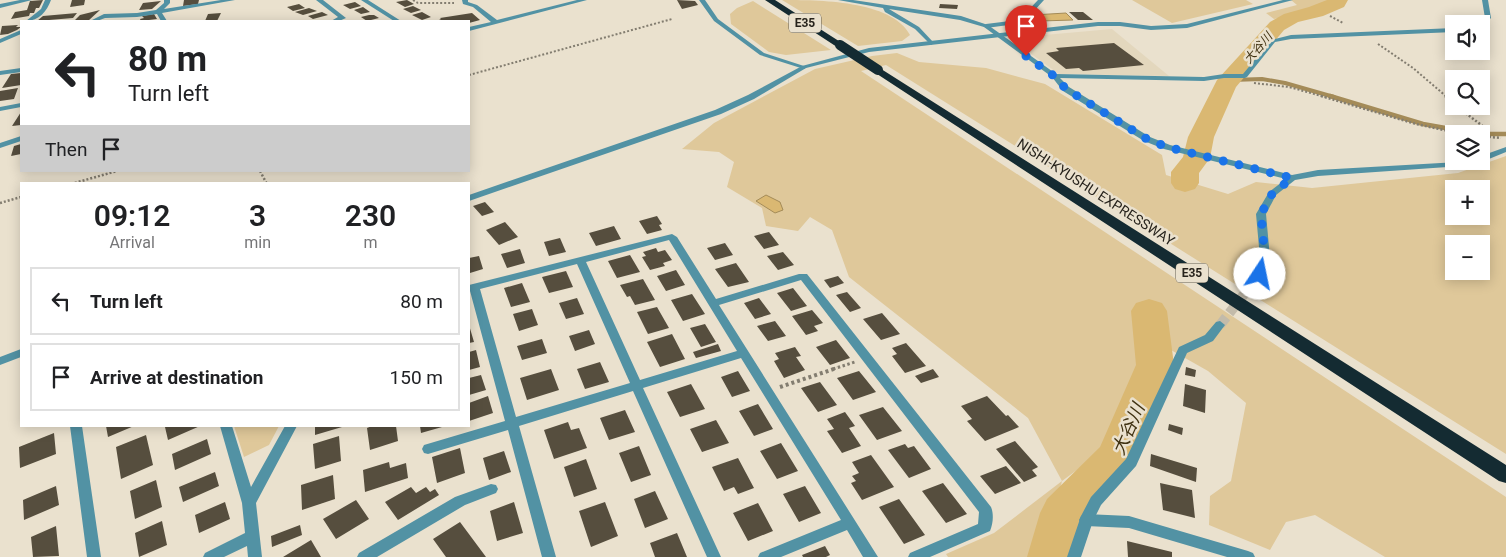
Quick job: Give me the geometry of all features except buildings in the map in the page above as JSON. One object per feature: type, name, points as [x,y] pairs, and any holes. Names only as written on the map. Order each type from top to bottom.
[{"type":"highway","name":"NISHI-KYUSHU EXPRESSWAY","points":[[769,0],[1506,475]]},
{"type":"street","points":[[0,6],[29,0]]},
{"type":"street","points":[[30,20],[44,10],[48,0]]},
{"type":"street","points":[[158,11],[167,3],[167,0]]},
{"type":"street","points":[[95,20],[104,16],[137,15],[232,0]]},
{"type":"street","points":[[318,0],[343,18],[337,20]]},
{"type":"street","points":[[364,0],[396,20]]},
{"type":"street","points":[[470,29],[584,0]]},
{"type":"street","points":[[702,0],[716,20],[762,54],[804,67]]},
{"type":"street","points":[[841,0],[961,18],[986,26],[1054,76],[1066,89],[1147,139],[1185,151],[1292,178],[1318,173],[1445,165]]},
{"type":"street","points":[[986,26],[1021,22],[1041,0]]},
{"type":"street","points":[[470,198],[718,112],[751,97],[804,67],[839,57],[869,50],[1098,24],[1120,24],[1151,28],[1187,26],[1290,0]]},
{"type":"street","points":[[1485,0],[1488,15]]},
{"type":"street","points":[[465,1],[475,6],[495,22]]},
{"type":"street","points":[[884,6],[887,11],[917,28],[931,43]]},
{"type":"street","points":[[158,11],[163,20]]},
{"type":"street","points":[[1054,76],[1204,79],[1245,76],[1273,41],[1291,37],[1445,30]]},
{"type":"street","points":[[0,42],[20,32]]},
{"type":"street","points":[[0,73],[20,70]]},
{"type":"street","points":[[0,109],[20,105]]},
{"type":"street","points":[[0,146],[20,138]]},
{"type":"street","points":[[1490,155],[1506,149]]},
{"type":"street","points":[[1260,274],[1265,258],[1261,214],[1272,194],[1292,178]]},
{"type":"street","points":[[549,557],[512,423],[471,287],[672,237],[870,557]]},
{"type":"street","points":[[580,260],[714,557]]},
{"type":"street","points":[[713,303],[803,276],[986,511],[986,527],[915,557]]},
{"type":"street","points":[[1074,557],[1086,520],[1096,501],[1131,462],[1183,350],[1209,338],[1220,325]]},
{"type":"street","points":[[0,361],[20,353]]},
{"type":"street","points":[[428,449],[744,353]]},
{"type":"street","points":[[76,427],[94,557]]},
{"type":"street","points":[[226,427],[249,503],[255,557]]},
{"type":"street","points":[[249,503],[290,427]]},
{"type":"street","points":[[364,557],[460,502],[491,489]]},
{"type":"street","points":[[1086,520],[1129,522],[1248,557]]},
{"type":"street","points":[[765,557],[850,524]]},
{"type":"street","points":[[210,557],[253,536]]},
{"type":"path","points":[[413,0],[418,3],[465,1]]},
{"type":"path","points":[[1330,16],[1364,35],[1413,68],[1445,96]]},
{"type":"path","points":[[470,75],[672,19]]},
{"type":"path","points":[[1250,83],[1288,87],[1416,124],[1445,130]]},
{"type":"path","points":[[1468,115],[1481,125]]},
{"type":"path","points":[[1490,137],[1506,139]]},
{"type":"path","points":[[78,182],[113,172]]},
{"type":"path","points":[[0,203],[20,197]]},
{"type":"path","points":[[767,391],[867,358]]},
{"type":"shaded area","points":[[782,0],[833,2],[871,9],[901,23],[910,35],[902,41],[858,46]]},
{"type":"shaded area","points":[[1132,0],[1246,0],[1253,4],[1172,23]]},
{"type":"shaded area","points":[[1291,0],[1336,0],[1309,11],[1274,19],[1266,13],[1297,5]]},
{"type":"shaded area","points":[[753,1],[831,50],[786,55],[769,52],[731,24],[730,14],[737,8]]},
{"type":"shaded area","points":[[1066,13],[1073,20],[1040,21],[1033,15]]},
{"type":"shaded area","points":[[1112,29],[1169,76],[1059,74],[1009,38]]},
{"type":"shaded area","points":[[897,53],[919,62],[986,68],[1045,84],[1162,155],[1166,175],[1228,194],[1256,182],[1312,188],[1458,173],[1466,170],[1490,170],[1490,162],[1506,156],[1506,454],[886,65],[861,71],[1506,497],[1506,557],[1385,557],[1315,515],[1286,522],[1270,550],[1209,525],[1210,496],[1231,481],[1246,403],[1208,371],[1148,337],[1108,447],[1062,481],[1028,418],[849,277],[832,230],[810,217],[798,231],[766,226],[762,208],[727,187],[734,162],[719,152],[682,149],[714,123],[815,69],[872,56]]},
{"type":"shaded area","points":[[766,195],[780,202],[783,210],[775,213],[756,201]]},
{"type":"shaded area","points":[[234,427],[278,427],[269,445],[244,457]]},
{"type":"shaded area","points":[[1062,481],[1043,557],[948,557],[946,554],[994,533]]},
{"type":"waterway","name":"大谷川","points":[[1185,183],[1185,172],[1196,158],[1201,137],[1225,85],[1277,26],[1291,18],[1316,12],[1337,3],[1338,0]]},
{"type":"waterway","points":[[1231,80],[1262,79],[1285,83],[1334,97]]},
{"type":"waterway","points":[[1330,96],[1423,124],[1445,128]]},
{"type":"waterway","points":[[1490,134],[1506,134]]},
{"type":"waterway","name":"大谷川","points":[[1051,557],[1063,513],[1117,457],[1155,365],[1149,311]]},
{"type":"tunnel","points":[[1220,325],[1260,274]]},
{"type":"route","points":[[1026,56],[1054,76],[1066,89],[1147,139],[1167,147],[1258,168],[1292,178],[1272,194],[1261,214],[1265,258],[1260,274]]}]
